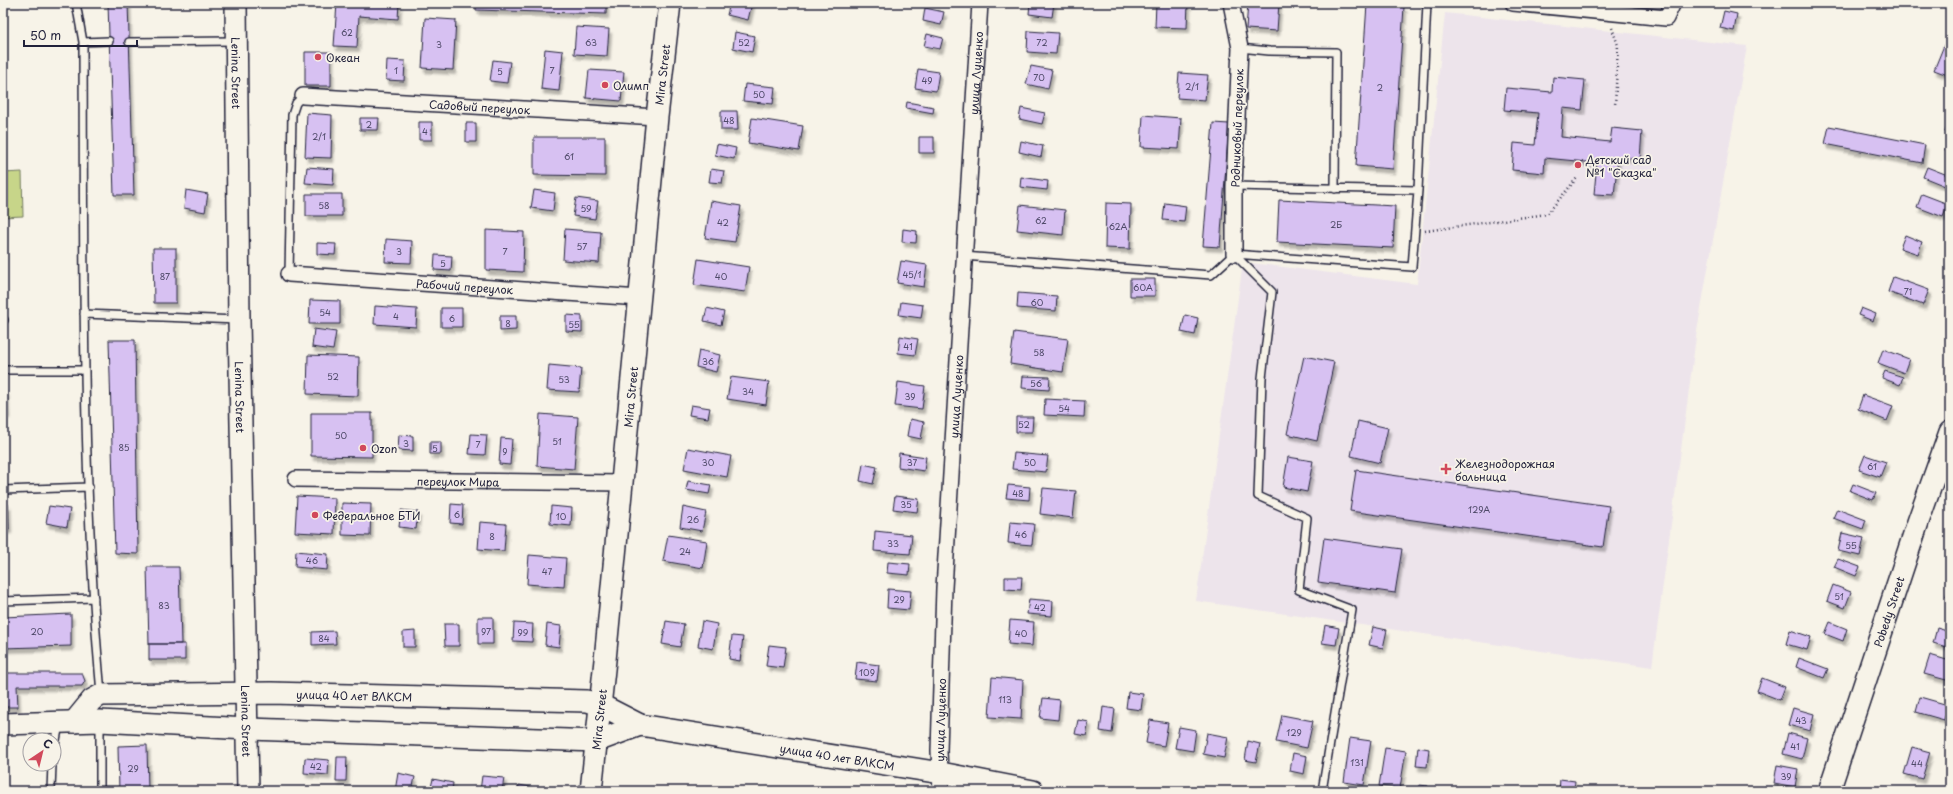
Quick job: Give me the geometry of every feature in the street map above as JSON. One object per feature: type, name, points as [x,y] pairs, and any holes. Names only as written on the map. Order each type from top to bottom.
[{"type":"street","name":"Lenina Street","points":[[236,3],[239,320],[248,791]]},
{"type":"street","name":"Mira Street","points":[[591,791],[657,117],[670,3]]},
{"type":"street","name":"улица Луценко","points":[[941,782],[939,751],[944,588],[963,256],[980,3]]},
{"type":"street","name":"Родниковый переулок","points":[[1231,3],[1240,48],[1234,186],[1234,254]]},
{"type":"street","points":[[1513,3],[1666,18],[1673,3]]},
{"type":"street","name":"Садовый переулок","points":[[303,96],[657,117]]},
{"type":"street","name":"Рабочий переулок","points":[[288,274],[640,298]]},
{"type":"street","name":"Pobedy Street","points":[[1829,791],[1918,522],[1950,432]]},
{"type":"street","name":"переулок Мира","points":[[296,479],[621,483]]},
{"type":"street","name":"улица 40 лет ВЛКСМ","points":[[101,695],[246,693],[587,701],[600,705],[640,725],[941,782],[1033,791]]},
{"type":"street","points":[[67,722],[92,700],[101,695]]},
{"type":"street","name":"улица 40 лет ВЛКСМ","points":[[3,724],[100,720],[247,728],[597,741],[640,725]]},
{"type":"lane","points":[[76,3],[83,42],[84,370],[94,598],[101,695]]},
{"type":"lane","points":[[963,256],[1211,275],[1234,254],[1412,267],[1418,190],[1427,3]]},
{"type":"lane","points":[[83,42],[109,41]]},
{"type":"lane","points":[[129,42],[236,41]]},
{"type":"lane","points":[[1240,48],[1269,51],[1336,52],[1335,189]]},
{"type":"lane","points":[[288,274],[292,115],[296,103],[303,96]]},
{"type":"lane","points":[[1234,186],[1418,190]]},
{"type":"lane","points":[[1234,254],[1272,292],[1262,378],[1258,496],[1307,518],[1299,590],[1352,610],[1322,791]]},
{"type":"lane","points":[[84,314],[239,320]]},
{"type":"lane","points":[[3,370],[84,370]]},
{"type":"lane","points":[[3,490],[89,488]]},
{"type":"lane","points":[[3,601],[94,598]]},
{"type":"lane","points":[[100,720],[100,791]]},
{"type":"lane","points":[[62,733],[67,722]]},
{"type":"lane","points":[[50,791],[51,772]]},
{"type":"path","points":[[1607,12],[1618,45],[1615,106]]},
{"type":"path","points":[[1415,232],[1547,214],[1577,178]]},
{"type":"shaded area","name":"Железнодорожная больница","points":[[1445,13],[1747,46],[1696,337],[1652,667],[1196,601],[1243,262],[1417,284]]},
{"type":"green space","points":[[22,172],[23,216],[3,217],[3,173]]},
{"type":"building","points":[[108,3],[128,3],[134,195],[114,195]]},
{"type":"building","points":[[337,3],[399,3],[398,19],[359,16],[357,47],[334,46]]},
{"type":"building","points":[[476,3],[606,3],[606,14],[476,10]]},
{"type":"building","points":[[730,3],[752,3],[748,20],[727,15]]},
{"type":"building","points":[[1030,3],[1054,3],[1052,17],[1029,14]]},
{"type":"building","points":[[1156,3],[1188,3],[1187,28],[1155,27]]},
{"type":"building","points":[[1248,3],[1279,3],[1277,31],[1246,29]]},
{"type":"building","points":[[1367,4],[1404,7],[1393,169],[1356,166]]},
{"type":"building","points":[[925,8],[944,12],[941,25],[923,21]]},
{"type":"building","points":[[1724,11],[1737,14],[1734,31],[1720,28]]},
{"type":"building","points":[[425,18],[456,20],[453,70],[422,68]]},
{"type":"building","points":[[576,27],[609,29],[607,56],[574,54]]},
{"type":"building","points":[[1028,31],[1058,33],[1056,54],[1027,52]]},
{"type":"building","points":[[735,32],[755,36],[752,52],[733,48]]},
{"type":"building","points":[[927,34],[943,38],[940,49],[924,46]]},
{"type":"building","points":[[1947,38],[1950,39],[1950,76],[1934,70]]},
{"type":"building","points":[[545,49],[563,51],[559,91],[541,89]]},
{"type":"building","points":[[305,52],[331,52],[331,86],[305,86]]},
{"type":"building","points":[[387,60],[405,61],[404,81],[386,80]]},
{"type":"building","points":[[493,60],[510,62],[507,83],[490,81]]},
{"type":"building","points":[[1031,66],[1052,70],[1048,89],[1026,84]]},
{"type":"building","points":[[918,69],[939,72],[936,91],[915,88]]},
{"type":"building","name":"Олимп","points":[[589,70],[624,72],[621,101],[586,98]]},
{"type":"building","points":[[1179,73],[1208,75],[1205,100],[1177,98]]},
{"type":"building","points":[[1553,77],[1585,80],[1582,110],[1563,108],[1561,137],[1610,142],[1612,128],[1642,131],[1640,159],[1618,157],[1614,195],[1594,194],[1597,163],[1545,158],[1544,173],[1512,170],[1514,143],[1535,145],[1538,113],[1504,110],[1506,88],[1552,92]]},
{"type":"building","points":[[745,84],[775,87],[773,104],[743,101]]},
{"type":"building","points":[[907,102],[934,107],[933,113],[906,108]]},
{"type":"building","points":[[1021,108],[1045,113],[1042,124],[1019,119]]},
{"type":"building","points":[[721,111],[737,111],[738,130],[721,130]]},
{"type":"building","points":[[307,113],[332,115],[331,158],[305,157]]},
{"type":"building","points":[[1143,115],[1181,118],[1179,149],[1141,147]]},
{"type":"building","points":[[360,118],[379,118],[378,130],[360,130]]},
{"type":"building","points":[[752,118],[803,126],[799,151],[748,143]]},
{"type":"building","points":[[1949,121],[1950,122],[1950,134],[1945,132]]},
{"type":"building","points":[[419,122],[432,122],[432,140],[419,140]]},
{"type":"building","points":[[466,123],[476,123],[476,142],[466,142]]},
{"type":"building","points":[[1213,123],[1229,124],[1220,247],[1203,246]]},
{"type":"building","points":[[1829,126],[1925,145],[1922,163],[1825,144]]},
{"type":"building","points":[[534,137],[605,137],[605,176],[534,175]]},
{"type":"building","points":[[919,137],[934,137],[934,153],[919,153]]},
{"type":"building","points":[[1021,141],[1043,146],[1041,157],[1019,152]]},
{"type":"building","points":[[717,144],[736,148],[734,159],[715,155]]},
{"type":"building","points":[[1948,144],[1950,144],[1950,153],[1945,151]]},
{"type":"building","points":[[307,167],[334,169],[333,185],[305,183]]},
{"type":"building","points":[[1927,167],[1950,176],[1950,188],[1923,177]]},
{"type":"building","points":[[711,169],[724,171],[722,183],[709,182]]},
{"type":"building","points":[[1021,177],[1048,181],[1047,190],[1020,187]]},
{"type":"building","points":[[186,190],[208,194],[205,212],[184,208]]},
{"type":"building","points":[[534,190],[555,193],[553,211],[531,208]]},
{"type":"building","points":[[306,194],[342,194],[342,216],[306,216]]},
{"type":"building","points":[[1922,194],[1948,204],[1943,217],[1917,207]]},
{"type":"building","points":[[576,198],[598,201],[595,219],[573,216]]},
{"type":"building","points":[[1279,200],[1395,206],[1393,248],[1277,242]]},
{"type":"building","points":[[711,201],[741,206],[735,242],[705,238]]},
{"type":"building","points":[[1106,203],[1131,204],[1130,249],[1105,248]]},
{"type":"building","points":[[1165,203],[1186,206],[1184,222],[1163,220]]},
{"type":"building","points":[[1020,205],[1065,210],[1063,235],[1017,230]]},
{"type":"building","points":[[565,229],[601,232],[599,263],[563,260]]},
{"type":"building","points":[[903,229],[917,231],[916,243],[902,242]]},
{"type":"building","points":[[486,230],[524,232],[523,272],[486,270]]},
{"type":"building","points":[[1905,235],[1922,242],[1918,254],[1900,248]]},
{"type":"building","points":[[386,239],[412,241],[411,263],[385,262]]},
{"type":"building","points":[[317,243],[336,244],[335,255],[317,254]]},
{"type":"building","points":[[153,248],[176,248],[176,303],[154,303]]},
{"type":"building","points":[[435,255],[452,256],[451,271],[434,270]]},
{"type":"building","points":[[698,259],[749,267],[745,292],[694,285]]},
{"type":"building","points":[[901,261],[927,265],[924,287],[897,283]]},
{"type":"building","points":[[1893,277],[1929,290],[1923,305],[1888,292]]},
{"type":"building","points":[[1130,279],[1155,279],[1155,296],[1130,296]]},
{"type":"building","points":[[1018,293],[1057,296],[1056,311],[1017,308]]},
{"type":"building","points":[[310,300],[340,301],[340,324],[309,324]]},
{"type":"building","points":[[901,302],[923,305],[921,318],[899,315]]},
{"type":"building","points":[[375,306],[417,309],[416,327],[374,324]]},
{"type":"building","points":[[441,308],[462,308],[462,327],[441,327]]},
{"type":"building","points":[[707,308],[724,312],[721,325],[704,321]]},
{"type":"building","points":[[1861,308],[1876,314],[1873,321],[1858,315]]},
{"type":"building","points":[[566,315],[582,316],[582,332],[566,331]]},
{"type":"building","points":[[1185,315],[1198,318],[1195,335],[1181,332]]},
{"type":"building","points":[[500,316],[516,316],[516,330],[500,331]]},
{"type":"building","points":[[314,329],[336,332],[333,350],[312,347]]},
{"type":"building","points":[[1014,332],[1068,339],[1063,372],[1010,364]]},
{"type":"building","points":[[900,336],[918,339],[915,355],[898,353]]},
{"type":"building","points":[[109,340],[135,340],[138,554],[115,553]]},
{"type":"building","points":[[1883,349],[1909,359],[1904,373],[1878,363]]},
{"type":"building","points":[[699,350],[720,355],[716,372],[696,367]]},
{"type":"building","points":[[308,355],[359,357],[358,396],[307,394]]},
{"type":"building","points":[[1304,356],[1334,362],[1317,441],[1287,434]]},
{"type":"building","points":[[549,365],[581,368],[579,392],[547,390]]},
{"type":"building","points":[[1885,371],[1903,377],[1900,385],[1882,378]]},
{"type":"building","points":[[1023,376],[1050,377],[1049,390],[1022,388]]},
{"type":"building","points":[[731,377],[769,382],[766,405],[727,399]]},
{"type":"building","points":[[898,382],[925,386],[922,409],[895,406]]},
{"type":"building","points":[[3,391],[6,391],[7,414],[3,414]]},
{"type":"building","points":[[1863,395],[1893,406],[1887,421],[1858,409]]},
{"type":"building","points":[[1045,399],[1085,401],[1084,417],[1044,415]]},
{"type":"building","points":[[691,405],[710,408],[708,418],[689,415]]},
{"type":"building","points":[[311,413],[372,413],[372,457],[311,456]]},
{"type":"building","points":[[540,414],[578,417],[574,469],[537,466]]},
{"type":"building","points":[[1016,417],[1033,417],[1032,432],[1016,432]]},
{"type":"building","points":[[910,419],[924,422],[921,439],[907,436]]},
{"type":"building","points":[[1358,421],[1388,428],[1380,463],[1351,456]]},
{"type":"building","points":[[471,434],[487,435],[485,455],[469,454]]},
{"type":"building","points":[[399,435],[413,436],[413,451],[398,450]]},
{"type":"building","points":[[501,438],[512,439],[510,465],[499,464]]},
{"type":"building","points":[[430,442],[441,442],[441,454],[430,454]]},
{"type":"building","points":[[688,448],[731,456],[727,477],[684,469]]},
{"type":"building","points":[[899,453],[926,457],[924,471],[898,467]]},
{"type":"building","points":[[1014,453],[1048,456],[1046,472],[1012,469]]},
{"type":"building","points":[[1865,455],[1886,462],[1880,477],[1859,470]]},
{"type":"building","points":[[1288,457],[1313,461],[1307,492],[1283,487]]},
{"type":"building","points":[[863,464],[877,467],[873,484],[860,481]]},
{"type":"building","points":[[1356,470],[1609,506],[1603,547],[1350,511]]},
{"type":"building","points":[[688,481],[711,485],[709,494],[686,490]]},
{"type":"building","points":[[1853,484],[1876,493],[1873,500],[1850,491]]},
{"type":"building","points":[[1008,485],[1030,487],[1029,500],[1006,498]]},
{"type":"building","points":[[1043,488],[1076,491],[1073,518],[1040,514]]},
{"type":"building","name":"Федеральное БТИ","points":[[297,496],[335,498],[334,534],[295,532]]},
{"type":"building","points":[[895,496],[919,499],[917,512],[893,509]]},
{"type":"building","points":[[342,503],[371,504],[370,536],[342,535]]},
{"type":"building","points":[[3,504],[8,504],[9,529],[3,529]]},
{"type":"building","points":[[451,504],[463,505],[462,524],[450,523]]},
{"type":"building","points":[[49,506],[70,509],[67,527],[46,523]]},
{"type":"building","points":[[551,506],[572,508],[571,526],[550,524]]},
{"type":"building","points":[[683,507],[706,512],[702,531],[680,527]]},
{"type":"building","points":[[1837,509],[1866,520],[1863,529],[1833,518]]},
{"type":"building","points":[[401,510],[418,512],[416,529],[399,527]]},
{"type":"building","points":[[480,522],[506,524],[504,551],[478,549]]},
{"type":"building","points":[[1010,522],[1034,524],[1032,545],[1008,543]]},
{"type":"building","points":[[875,531],[912,535],[910,554],[874,551]]},
{"type":"building","points":[[1842,533],[1864,538],[1860,556],[1838,551]]},
{"type":"building","points":[[668,535],[707,541],[703,568],[663,561]]},
{"type":"building","points":[[1324,538],[1402,549],[1395,593],[1318,582]]},
{"type":"building","points":[[296,551],[328,554],[327,570],[295,567]]},
{"type":"building","points":[[529,555],[566,558],[564,587],[527,584]]},
{"type":"building","points":[[1838,559],[1860,567],[1856,576],[1834,567]]},
{"type":"building","points":[[888,562],[910,564],[909,575],[887,573]]},
{"type":"building","points":[[147,567],[179,567],[181,644],[149,644]]},
{"type":"building","points":[[1005,577],[1022,577],[1021,590],[1005,589]]},
{"type":"building","points":[[1950,583],[1950,598],[1946,597]]},
{"type":"building","points":[[1833,585],[1851,592],[1845,608],[1827,601]]},
{"type":"building","points":[[888,589],[911,591],[909,610],[887,608]]},
{"type":"building","points":[[1029,599],[1053,601],[1052,616],[1027,614]]},
{"type":"building","points":[[71,614],[71,646],[3,648],[3,617]]},
{"type":"building","points":[[478,617],[493,617],[493,644],[478,644]]},
{"type":"building","points":[[1010,620],[1034,622],[1032,646],[1008,644]]},
{"type":"building","points":[[666,621],[684,624],[680,647],[662,644]]},
{"type":"building","points":[[702,621],[717,624],[713,649],[698,646]]},
{"type":"building","points":[[1830,622],[1847,629],[1843,641],[1825,634]]},
{"type":"building","points":[[514,623],[533,624],[532,642],[513,641]]},
{"type":"building","points":[[444,624],[459,624],[459,646],[445,646]]},
{"type":"building","points":[[547,624],[561,626],[559,647],[545,645]]},
{"type":"building","points":[[1325,625],[1339,628],[1336,645],[1322,643]]},
{"type":"building","points":[[1373,627],[1387,630],[1383,648],[1369,645]]},
{"type":"building","points":[[1937,628],[1950,632],[1950,648],[1933,643]]},
{"type":"building","points":[[1790,630],[1811,637],[1807,650],[1786,644]]},
{"type":"building","points":[[335,631],[336,644],[312,645],[312,632]]},
{"type":"building","points":[[415,631],[415,647],[403,647],[403,632]]},
{"type":"building","points":[[732,636],[743,637],[740,661],[729,659]]},
{"type":"building","points":[[149,644],[185,644],[185,660],[149,660]]},
{"type":"building","points":[[769,645],[786,647],[783,668],[766,666]]},
{"type":"building","points":[[1930,655],[1950,661],[1950,681],[1924,674]]},
{"type":"building","points":[[1799,658],[1828,669],[1824,678],[1796,667]]},
{"type":"building","points":[[857,662],[879,665],[877,681],[855,679]]},
{"type":"building","points":[[3,673],[82,673],[85,681],[82,686],[17,686],[18,707],[3,707]]},
{"type":"building","points":[[992,677],[1023,680],[1021,719],[989,717]]},
{"type":"building","points":[[1762,678],[1785,687],[1780,700],[1757,691]]},
{"type":"building","points":[[1128,692],[1143,694],[1141,710],[1126,708]]},
{"type":"building","points":[[1920,697],[1948,705],[1944,720],[1916,712]]},
{"type":"building","points":[[1043,698],[1060,700],[1058,720],[1040,718]]},
{"type":"building","points":[[1103,707],[1115,709],[1112,733],[1100,731]]},
{"type":"building","points":[[1793,708],[1814,714],[1810,731],[1788,725]]},
{"type":"building","points":[[1282,715],[1313,721],[1307,748],[1276,742]]},
{"type":"building","points":[[1078,720],[1089,722],[1086,736],[1075,734]]},
{"type":"building","points":[[1150,720],[1168,723],[1164,746],[1146,743]]},
{"type":"building","points":[[1179,727],[1196,730],[1193,751],[1175,748]]},
{"type":"building","points":[[1207,733],[1228,737],[1224,758],[1203,754]]},
{"type":"building","points":[[1788,733],[1807,738],[1802,759],[1783,754]]},
{"type":"building","points":[[1350,738],[1371,741],[1364,785],[1344,782]]},
{"type":"building","points":[[1248,741],[1260,744],[1256,762],[1245,760]]},
{"type":"building","points":[[147,745],[148,791],[119,791],[118,746]]},
{"type":"building","points":[[1418,747],[1429,749],[1427,767],[1416,766]]},
{"type":"building","points":[[1912,747],[1930,752],[1922,779],[1904,774]]},
{"type":"building","points":[[1385,748],[1406,751],[1400,788],[1379,786]]},
{"type":"building","points":[[1293,753],[1307,756],[1304,774],[1290,771]]},
{"type":"building","points":[[337,757],[347,757],[346,781],[336,781]]},
{"type":"building","points":[[305,758],[329,760],[328,775],[304,773]]},
{"type":"building","points":[[1777,765],[1798,769],[1795,787],[1774,783]]},
{"type":"building","points":[[398,773],[415,777],[412,791],[395,791]]},
{"type":"building","points":[[482,776],[504,778],[502,791],[480,791]]},
{"type":"building","points":[[433,779],[453,783],[452,791],[430,791]]},
{"type":"building","points":[[1560,779],[1575,781],[1574,791],[1559,791]]},
{"type":"building","points":[[519,785],[541,789],[541,791],[518,791]]},
{"type":"building","points":[[1419,785],[1428,786],[1428,791],[1418,791]]},
{"type":"place","name":"Океан","points":[[318,57]]},
{"type":"place","name":"Олимп","points":[[605,85]]},
{"type":"place","name":"Детский сад №1 \"Сказка\"","points":[[1578,165]]},
{"type":"place","name":"Ozon","points":[[363,448]]},
{"type":"place","name":"Железнодорожная больница","points":[[1446,469]]},
{"type":"place","name":"Федеральное БТИ","points":[[315,515]]}]
